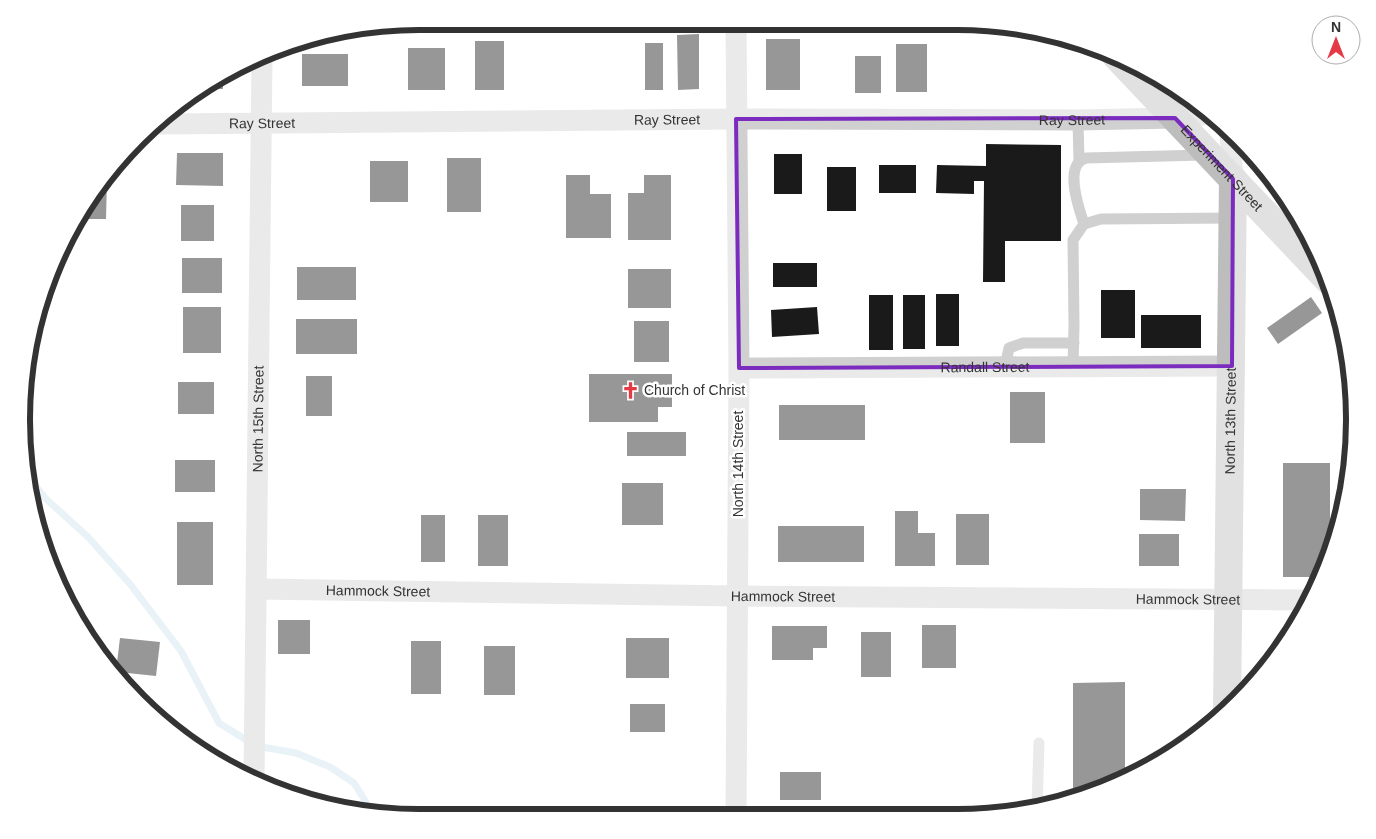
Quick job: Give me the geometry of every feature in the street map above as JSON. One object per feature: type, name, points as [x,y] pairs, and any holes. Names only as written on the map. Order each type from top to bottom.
[{"type":"street","name":"North 14th Street","points":[[736,30],[739,368],[736,809]]},
{"type":"street","name":"North 15th Street","points":[[254,772],[262,64]]},
{"type":"street","name":"Experiment Street","points":[[1130,70],[1314,265]]},
{"type":"street","points":[[1175,118],[1200,115]]},
{"type":"street","name":"Ray Street","points":[[166,124],[1175,118]]},
{"type":"street","name":"North 13th Street","points":[[1227,699],[1233,218],[1231,143]]},
{"type":"street","name":"Randall Street","points":[[739,368],[1232,366]]},
{"type":"street","name":"Hammock Street","points":[[257,589],[737,596],[1302,600]]},
{"type":"lane","points":[[1078,120],[1079,162],[1075,173],[1075,192],[1084,224]]},
{"type":"lane","points":[[1079,162],[1086,158],[1210,155]]},
{"type":"lane","points":[[1073,367],[1073,240],[1084,224],[1101,219],[1233,218]]},
{"type":"lane","points":[[1005,367],[1009,348],[1023,344],[1074,343]]},
{"type":"lane","points":[[1036,801],[1039,743]]},
{"type":"highlighted area","points":[[1175,118],[1233,179],[1232,366],[739,368],[736,119]]},
{"type":"building","points":[[699,34],[699,89],[678,90],[677,35]]},
{"type":"building","points":[[766,39],[800,39],[800,90],[766,90]]},
{"type":"building","points":[[475,41],[504,41],[504,90],[475,90]]},
{"type":"building","points":[[645,43],[663,43],[663,90],[645,90]]},
{"type":"building","points":[[896,44],[927,44],[927,92],[896,92]]},
{"type":"building","points":[[408,48],[445,48],[445,90],[408,90]]},
{"type":"building","points":[[302,54],[348,54],[348,86],[302,86]]},
{"type":"building","points":[[855,56],[881,56],[881,93],[855,93]]},
{"type":"building","points":[[223,83],[223,89],[214,89]]},
{"type":"building","points":[[986,144],[1061,145],[1061,241],[1005,241],[1005,282],[983,282],[984,181],[974,181],[974,194],[936,193],[937,165],[986,166]]},
{"type":"building","points":[[177,153],[223,153],[223,186],[176,185]]},
{"type":"building","points":[[774,154],[802,154],[802,194],[774,194]]},
{"type":"building","points":[[447,158],[481,158],[481,212],[447,212]]},
{"type":"building","points":[[370,161],[408,161],[408,202],[370,202]]},
{"type":"building","points":[[879,165],[916,165],[916,193],[879,193]]},
{"type":"building","points":[[827,167],[856,167],[856,211],[827,211]]},
{"type":"building","points":[[566,175],[590,175],[590,194],[611,194],[611,238],[566,238]]},
{"type":"building","points":[[644,175],[671,175],[671,240],[628,240],[628,193],[644,193]]},
{"type":"building","points":[[107,187],[106,219],[86,219]]},
{"type":"building","points":[[181,205],[214,205],[214,241],[181,241]]},
{"type":"building","points":[[182,258],[222,258],[222,293],[182,293]]},
{"type":"building","points":[[773,263],[817,263],[817,287],[773,287]]},
{"type":"building","points":[[297,267],[356,267],[356,300],[297,300]]},
{"type":"building","points":[[628,269],[671,269],[671,308],[628,308]]},
{"type":"building","points":[[1101,290],[1135,290],[1135,338],[1101,338]]},
{"type":"building","points":[[936,294],[959,294],[959,346],[936,346]]},
{"type":"building","points":[[869,295],[893,295],[893,350],[869,350]]},
{"type":"building","points":[[903,295],[925,295],[925,349],[903,349]]},
{"type":"building","points":[[1311,297],[1322,313],[1278,344],[1267,328]]},
{"type":"building","points":[[183,307],[221,307],[221,353],[183,353]]},
{"type":"building","points":[[817,307],[819,334],[772,337],[771,310]]},
{"type":"building","points":[[1141,315],[1201,315],[1201,348],[1141,348]]},
{"type":"building","points":[[296,319],[357,319],[357,354],[296,354]]},
{"type":"building","points":[[634,321],[669,321],[669,362],[634,362]]},
{"type":"building","name":"Church of Christ","points":[[589,374],[672,374],[672,407],[658,407],[658,422],[589,422]]},
{"type":"building","points":[[306,376],[332,376],[332,416],[306,416]]},
{"type":"building","points":[[178,382],[214,382],[214,414],[178,414]]},
{"type":"building","points":[[1010,392],[1045,392],[1045,443],[1010,443]]},
{"type":"building","points":[[779,405],[865,405],[865,440],[779,440]]},
{"type":"building","points":[[627,432],[686,432],[686,456],[627,456]]},
{"type":"building","points":[[175,460],[215,460],[215,492],[175,492]]},
{"type":"building","points":[[1283,463],[1330,463],[1330,529],[1316,569],[1313,577],[1283,577]]},
{"type":"building","points":[[622,483],[663,483],[663,525],[622,525]]},
{"type":"building","points":[[1140,489],[1186,489],[1185,521],[1140,520]]},
{"type":"building","points":[[895,511],[918,511],[918,533],[935,533],[935,566],[895,566]]},
{"type":"building","points":[[956,514],[989,514],[989,565],[956,565]]},
{"type":"building","points":[[421,515],[445,515],[445,562],[421,562]]},
{"type":"building","points":[[478,515],[508,515],[508,566],[478,566]]},
{"type":"building","points":[[177,522],[213,522],[213,585],[177,585]]},
{"type":"building","points":[[778,526],[864,526],[864,562],[778,562]]},
{"type":"building","points":[[1139,534],[1179,534],[1179,566],[1139,566]]},
{"type":"building","points":[[278,620],[310,620],[310,654],[278,654]]},
{"type":"building","points":[[922,625],[956,625],[956,668],[922,668]]},
{"type":"building","points":[[772,626],[827,626],[827,648],[813,648],[813,660],[772,660]]},
{"type":"building","points":[[861,632],[891,632],[891,677],[861,677]]},
{"type":"building","points":[[120,638],[160,642],[156,676],[124,673],[117,665]]},
{"type":"building","points":[[626,638],[669,638],[669,678],[626,678]]},
{"type":"building","points":[[411,641],[441,641],[441,694],[411,694]]},
{"type":"building","points":[[484,646],[515,646],[515,695],[484,695]]},
{"type":"building","points":[[1125,682],[1125,771],[1073,791],[1073,683]]},
{"type":"building","points":[[630,704],[665,704],[665,732],[630,732]]},
{"type":"building","points":[[780,772],[821,772],[821,800],[780,800]]},
{"type":"waterway","points":[[36,486],[45,498],[88,537],[130,584],[181,651],[219,723],[256,746],[296,753],[330,767],[354,783],[366,802],[365,805]]},
{"type":"place","name":"Church of Christ","points":[[630,390]]}]
